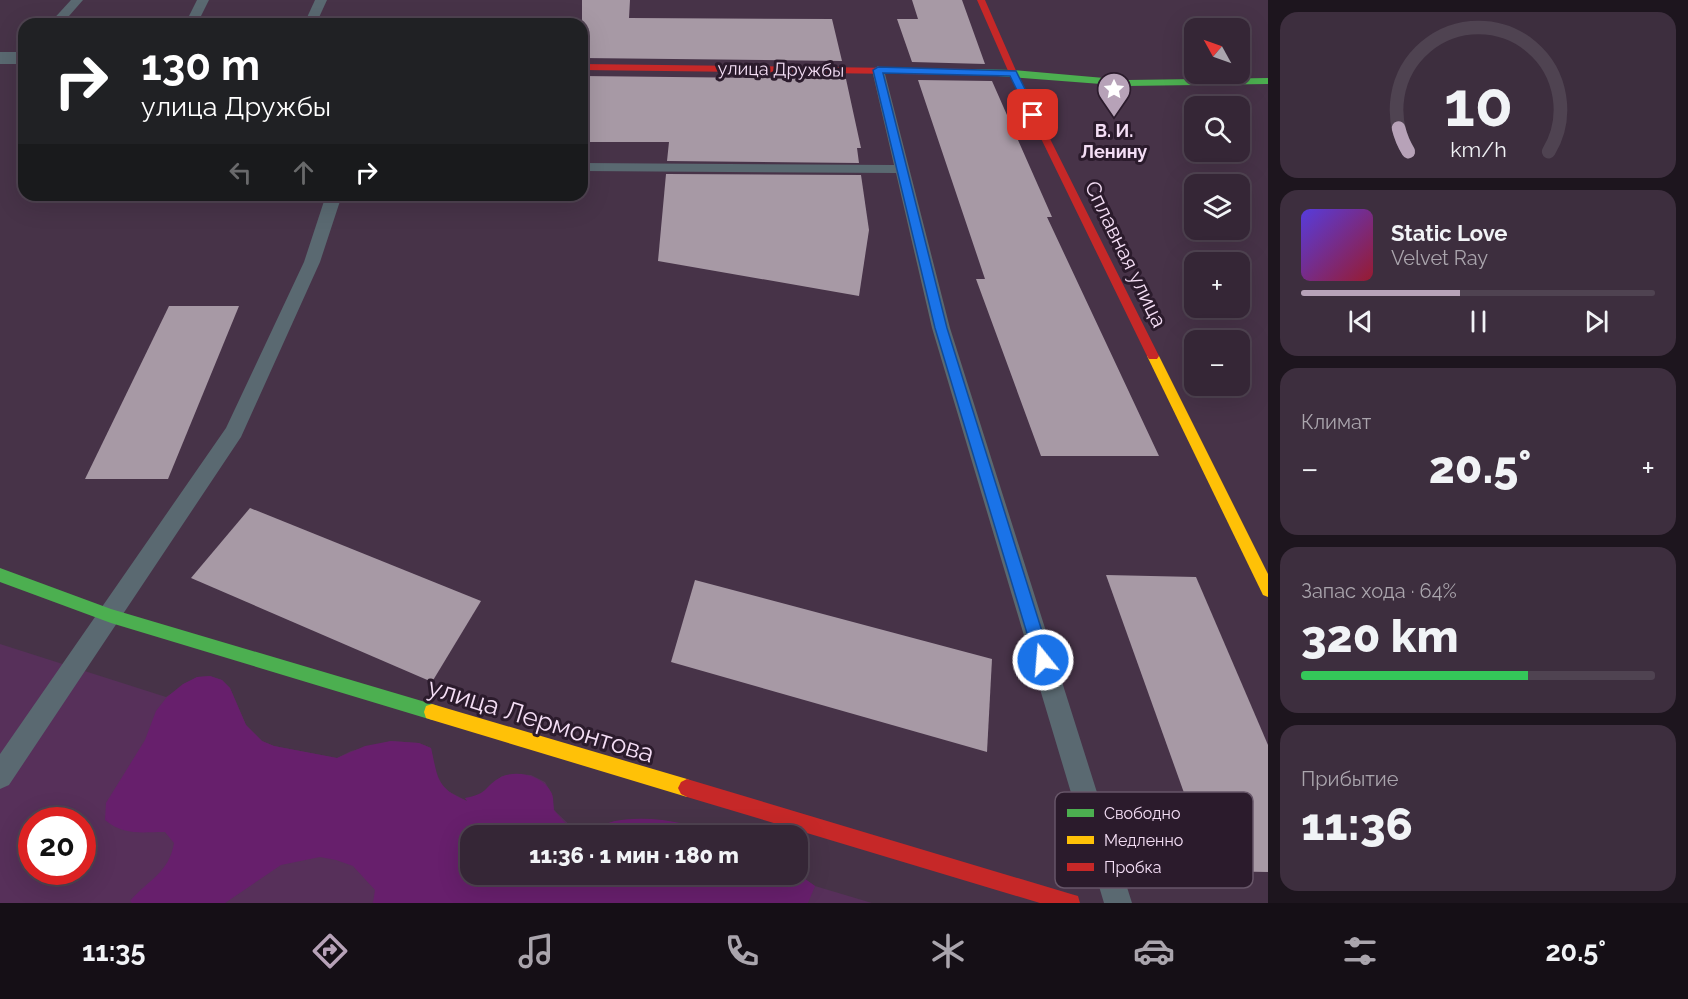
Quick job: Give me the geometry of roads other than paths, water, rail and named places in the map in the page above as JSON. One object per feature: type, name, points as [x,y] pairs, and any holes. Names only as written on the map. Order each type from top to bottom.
[{"type":"street","name":"Сплавная улица","points":[[981,0],[1013,73],[1268,590]]},
{"type":"street","points":[[0,58],[18,58]]},
{"type":"street","name":"улица Дружбы","points":[[588,67],[1013,73],[1127,83],[1268,81]]},
{"type":"street","name":"улица Лермонтова","points":[[0,575],[111,616],[1071,903]]},
{"type":"lane","points":[[61,18],[77,0]]},
{"type":"lane","points":[[194,18],[203,0]]},
{"type":"lane","points":[[313,18],[321,0]]},
{"type":"lane","points":[[878,70],[941,328],[1084,792]]},
{"type":"lane","points":[[588,167],[902,169]]},
{"type":"lane","points":[[0,776],[234,432],[312,262],[332,201]]},
{"type":"lane","points":[[1113,888],[1118,903]]},
{"type":"place","name":"В. И. Ленину","points":[[1114,118]]}]
